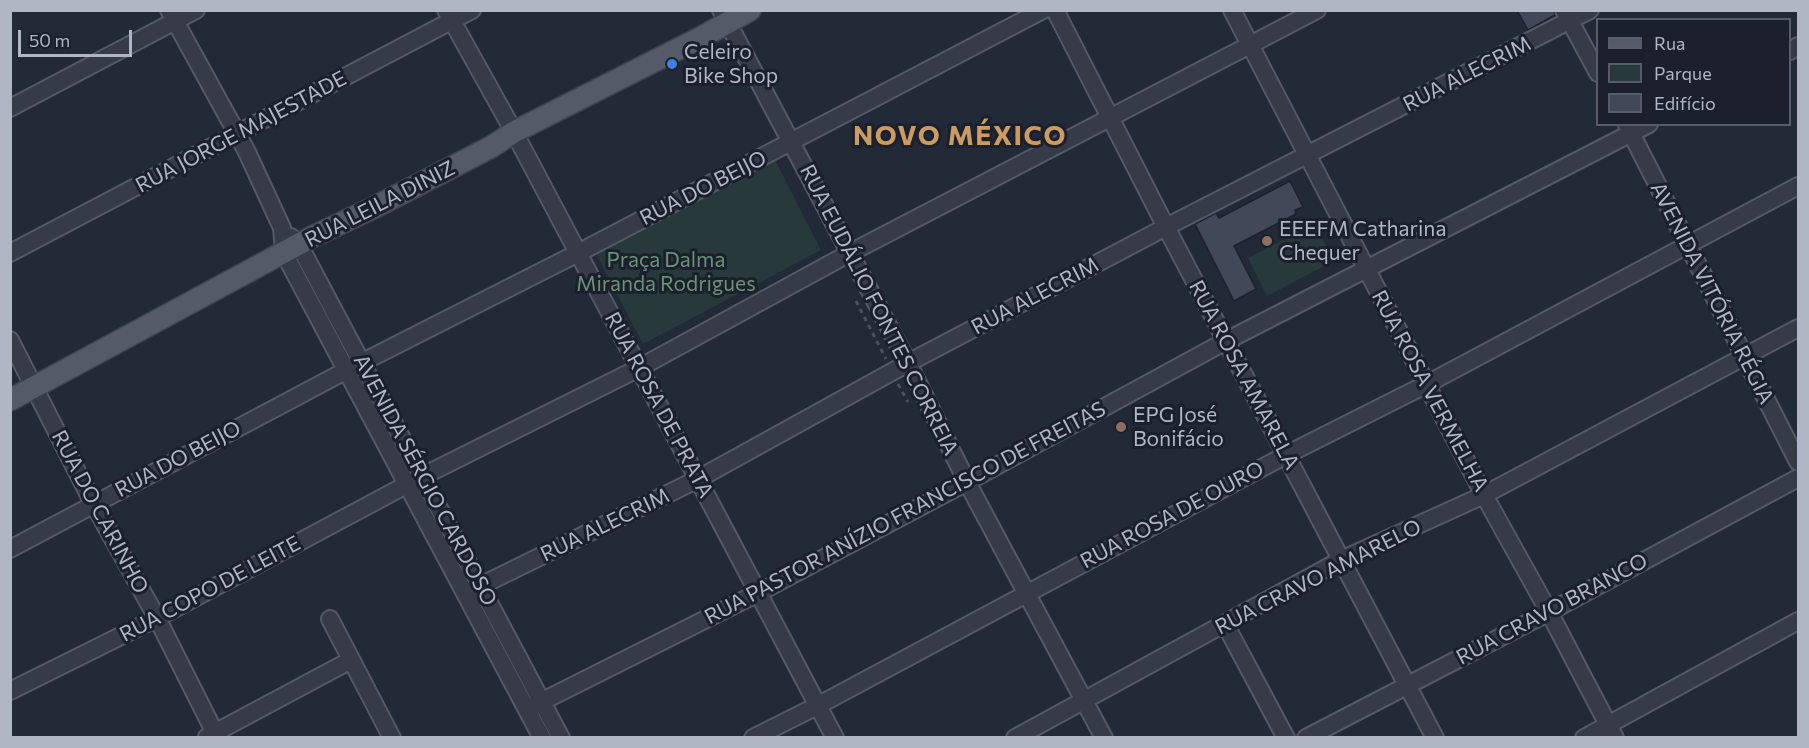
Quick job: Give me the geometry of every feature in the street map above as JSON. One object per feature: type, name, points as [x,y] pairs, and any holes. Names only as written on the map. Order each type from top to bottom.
[{"type":"main road","name":"RUA LEILA DINIZ","points":[[10,400],[292,249],[491,147],[514,132],[724,17],[750,10]]},
{"type":"street","points":[[10,108],[172,16],[196,10]]},
{"type":"street","name":"RUA JORGE MAJESTADE","points":[[10,254],[237,135],[449,16],[471,10]]},
{"type":"street","name":"RUA DO BEIJO","points":[[10,549],[93,503],[1043,10]]},
{"type":"street","name":"RUA ROSA AMARELA","points":[[1055,10],[1166,227],[1435,738]]},
{"type":"street","name":"RUA ROSA VERMELHA","points":[[1233,10],[1484,495],[1612,731]]},
{"type":"street","name":"RUA COPO DE LEITE","points":[[10,691],[157,618],[415,480],[639,368],[848,254],[1317,10]]},
{"type":"street","name":"RUA ALECRIM","points":[[474,589],[698,479],[908,363],[1308,155],[1567,16],[1590,10]]},
{"type":"street","name":"AVENIDA SÉRGIO CARDOSO","points":[[172,16],[237,135],[292,249],[354,367],[535,705],[561,738]]},
{"type":"street","name":"RUA ROSA DE PRATA","points":[[449,16],[514,132],[835,738]]},
{"type":"street","points":[[1567,16],[1596,69]]},
{"type":"street","name":"RUA EUDÁLIO FONTES CORREIA","points":[[724,17],[792,142],[848,254],[908,363],[968,482],[1104,738]]},
{"type":"street","name":"AVENIDA VITÓRIA RÉGIA","points":[[1629,129],[1798,462]]},
{"type":"street","name":"RUA PASTOR ANÍZIO FRANCISCO DE FREITAS","points":[[535,705],[758,593],[968,482],[1226,341],[1629,129]]},
{"type":"street","name":"RUA ROSA DE OURO","points":[[753,738],[1798,186]]},
{"type":"street","name":"RUA CRAVO AMARELO","points":[[1015,738],[1341,560],[1484,495],[1798,328]]},
{"type":"street","name":"RUA DO CARINHO","points":[[10,340],[93,503],[157,618],[211,735]]},
{"type":"street","name":"RUA CRAVO BRANCO","points":[[1306,738],[1549,612],[1798,478]]},
{"type":"street","points":[[330,619],[393,738]]},
{"type":"street","points":[[1584,738],[1612,731],[1798,621]]},
{"type":"street","points":[[1225,624],[1286,738]]},
{"type":"street","points":[[211,735],[351,660]]},
{"type":"street","name":"AVENIDA SÉRGIO CARDOSO","points":[[535,705],[542,738]]},
{"type":"green space","name":"Praça Dalma Miranda Rodrigues","points":[[775,160],[821,250],[643,344],[594,250]]},
{"type":"green space","points":[[1315,223],[1334,261],[1267,296],[1248,258]]},
{"type":"building","points":[[1517,10],[1554,10],[1555,15],[1528,30]]},
{"type":"building","points":[[1290,181],[1303,207],[1295,210],[1296,214],[1234,246],[1256,289],[1234,301],[1195,224],[1216,213],[1219,218]]},
{"type":"place","name":"Celeiro Bike Shop","points":[[672,64]]},
{"type":"place","name":"EEEFM Catharina Chequer","points":[[1267,241]]},
{"type":"place","name":"EPG José Bonifácio","points":[[1121,427]]},
{"type":"district","name":"NOVO MÉXICO","points":[[960,136]]}]
